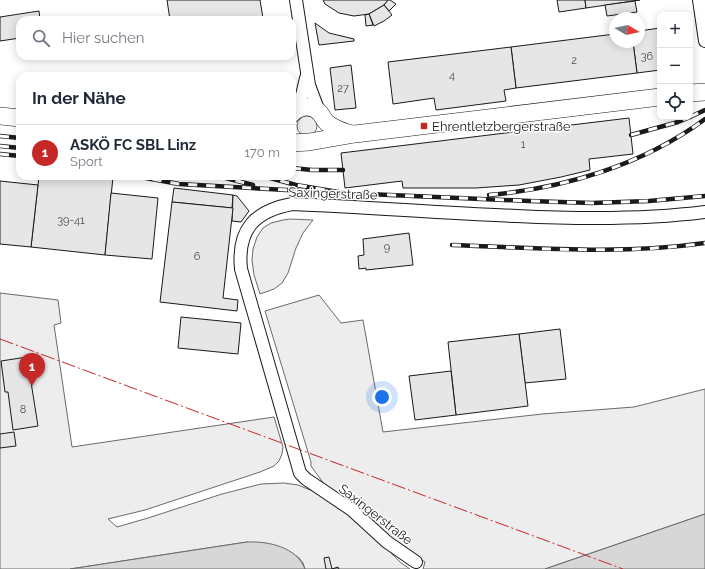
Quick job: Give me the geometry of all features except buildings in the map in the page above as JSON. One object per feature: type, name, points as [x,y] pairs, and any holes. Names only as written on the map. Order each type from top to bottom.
[{"type":"street","points":[[296,0],[307,73],[312,94],[321,115],[324,127],[322,133],[317,139],[301,141]]},
{"type":"street","points":[[699,0],[705,41]]},
{"type":"street","points":[[296,107],[302,96],[307,73]]},
{"type":"street","points":[[693,93],[705,92]]},
{"type":"street","points":[[301,141],[657,97]]},
{"type":"street","points":[[296,111],[300,108],[306,107],[314,109],[327,122],[337,129],[355,134]]},
{"type":"street","points":[[0,116],[16,118]]},
{"type":"street","name":"Saxingerstraße","points":[[416,562],[387,542],[352,510],[306,479],[300,473],[241,269],[240,251],[245,234],[251,224],[264,212],[292,204],[574,218],[638,217],[705,212]]},
{"type":"shaded area","points":[[307,116],[314,119],[317,126],[314,133],[307,136],[300,133],[297,126],[300,119]]},
{"type":"shaded area","points":[[290,219],[313,220],[303,233],[296,248],[288,273],[282,283],[274,289],[260,294],[254,275],[252,260],[253,249],[257,237],[263,228],[271,223]]},
{"type":"shaded area","points":[[0,293],[58,300],[61,323],[54,325],[72,447],[274,417],[283,447],[279,461],[274,466],[145,510],[108,519],[117,527],[222,494],[261,484],[284,483],[298,485],[315,492],[355,517],[400,562],[410,569],[305,569],[299,558],[292,553],[247,542],[70,569],[0,569]]},
{"type":"shaded area","points":[[319,295],[341,323],[363,320],[383,432],[542,414],[634,407],[705,389],[705,514],[545,569],[423,569],[425,562],[405,550],[324,484],[311,466],[265,311]]},
{"type":"shaded area","points":[[705,514],[705,569],[545,569]]},
{"type":"shaded area","points":[[247,542],[272,544],[281,547],[296,555],[305,569],[70,569]]},
{"type":"railway","points":[[693,116],[705,110]]},
{"type":"railway","points":[[489,195],[546,187],[602,172],[656,149],[705,119]]},
{"type":"railway","points":[[631,135],[683,120]]},
{"type":"railway","points":[[0,136],[16,138]]},
{"type":"railway","points":[[0,146],[16,148]]},
{"type":"railway","points":[[0,154],[16,156]]},
{"type":"railway","points":[[296,168],[343,170]]},
{"type":"railway","points":[[157,180],[179,184],[305,191]]},
{"type":"railway","points":[[234,180],[253,185]]},
{"type":"railway","points":[[278,180],[296,185],[344,193],[529,201],[592,203],[649,201],[705,196]]},
{"type":"railway","points":[[452,245],[610,250],[673,247],[705,243]]},
{"type":"power","points":[[0,339],[623,569]]},
{"type":"place","name":"Ehrentletzbergerstraße","points":[[424,126]]},
{"type":"place","name":"ASKÖ FC SBL Linz","points":[[32,386]]}]
